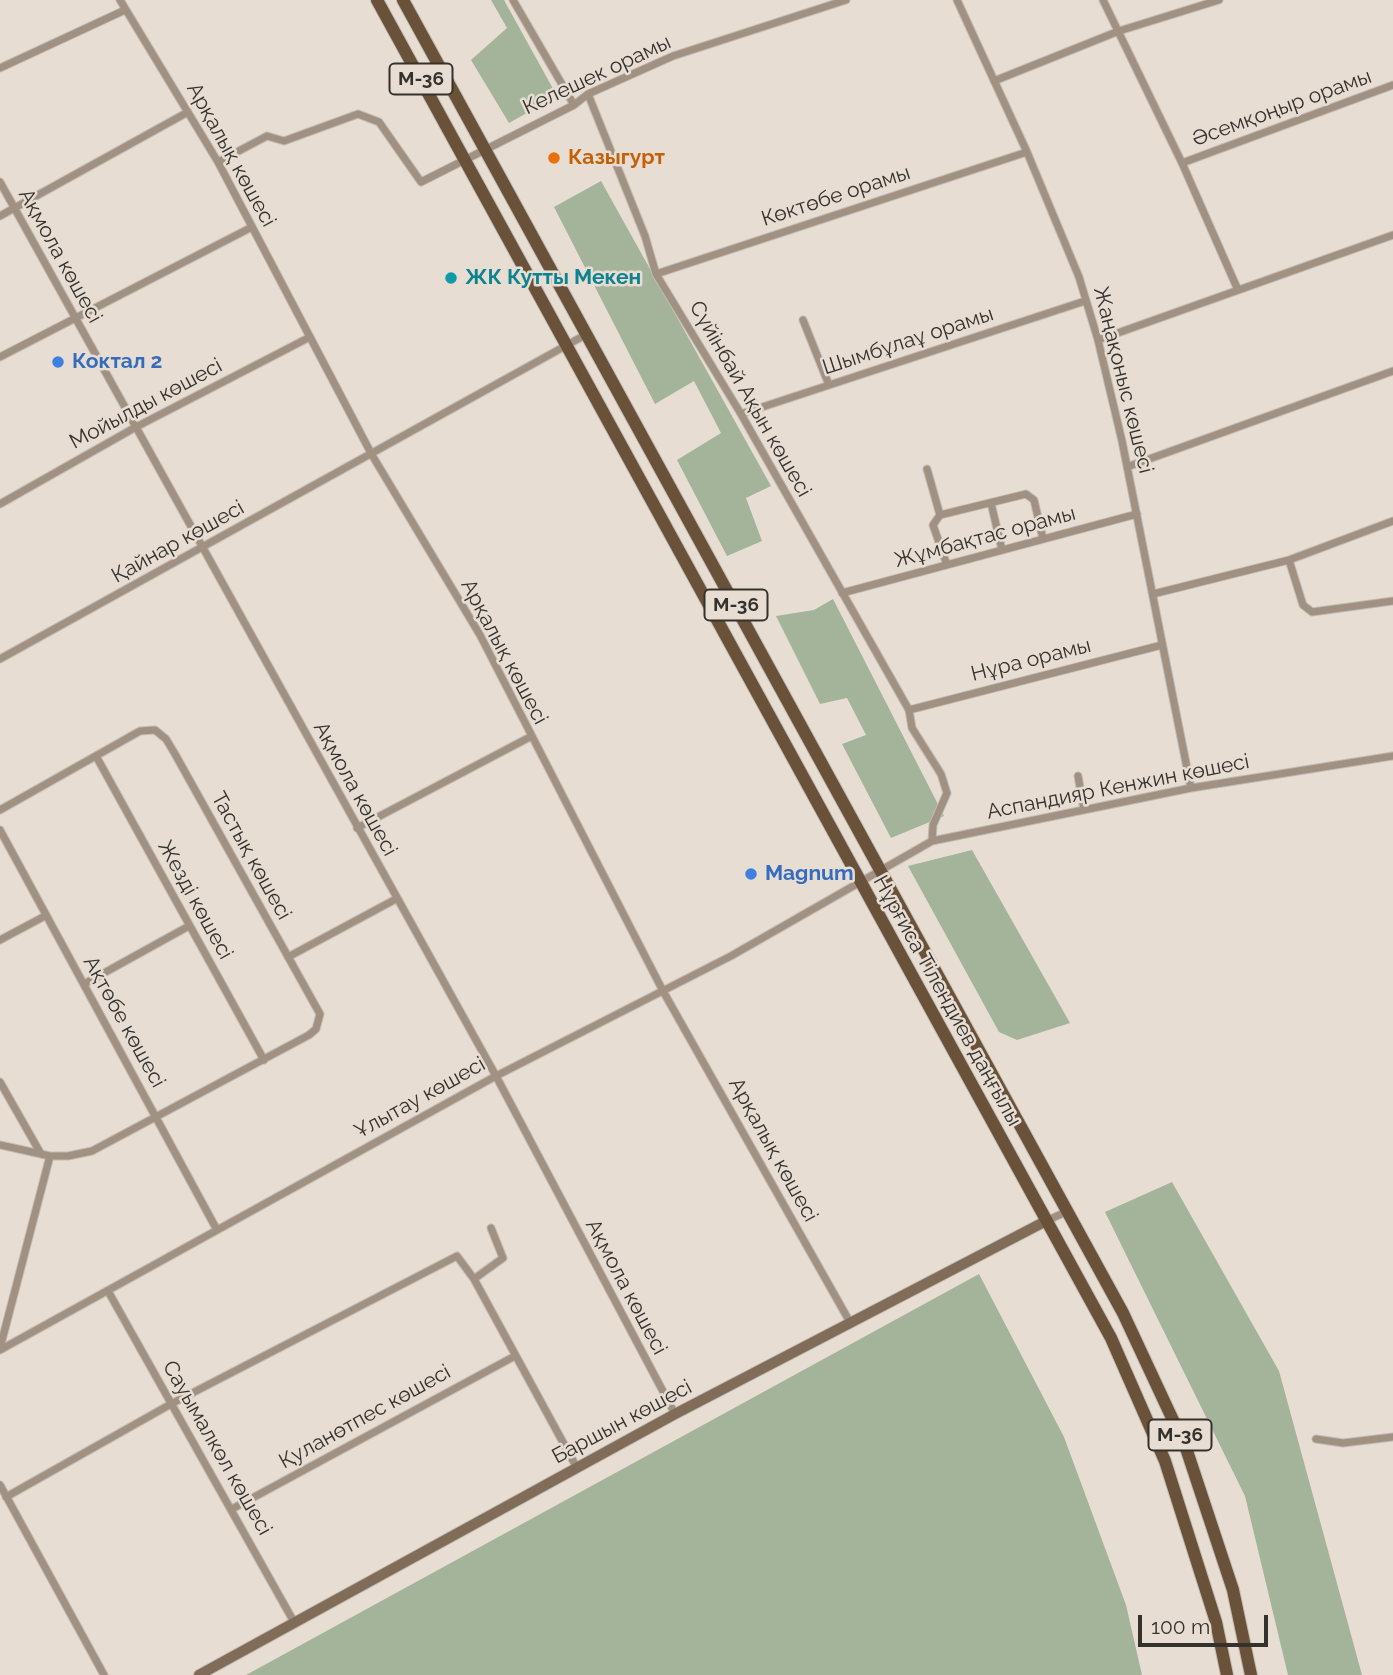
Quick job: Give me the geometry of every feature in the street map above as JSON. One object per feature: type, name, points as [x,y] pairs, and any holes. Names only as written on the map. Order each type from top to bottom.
[{"type":"main road","name":"Нұрғиса Тілендиев даңғылы","points":[[377,0],[860,885],[1111,1338],[1165,1461],[1216,1622],[1227,1675]]},
{"type":"main road","name":"Нұрғиса Тілендиев даңғылы","points":[[403,0],[1123,1313],[1186,1448],[1233,1590],[1251,1675]]},
{"type":"street","name":"Арқалық көшесі","points":[[120,0],[218,162],[372,455],[480,635],[609,889],[648,955],[663,991],[851,1324]]},
{"type":"street","points":[[513,0],[574,105]]},
{"type":"street","name":"Келешек орамы","points":[[218,162],[267,136],[284,141],[358,114],[379,122],[421,181],[574,105],[588,94],[673,56],[846,0]]},
{"type":"street","name":"Жаңақоныс көшесі","points":[[957,0],[1027,152],[1079,276],[1098,340],[1127,467],[1191,788]]},
{"type":"street","points":[[1103,0],[1182,163],[1238,290]]},
{"type":"street","points":[[994,81],[1119,32],[1219,0]]},
{"type":"street","points":[[0,68],[125,10]]},
{"type":"street","name":"Әсемқоңыр орамы","points":[[1182,163],[1393,85]]},
{"type":"street","name":"Сүйінбай Ақын көшесі","points":[[588,94],[645,236],[656,274],[741,414],[909,710],[912,728],[946,786],[946,799],[933,825],[932,841]]},
{"type":"street","points":[[0,216],[188,112]]},
{"type":"street","name":"Көктөбе орамы","points":[[656,274],[1027,152]]},
{"type":"street","name":"Ақмола көшесі","points":[[0,182],[495,1076],[675,1414]]},
{"type":"street","points":[[0,357],[251,227]]},
{"type":"street","points":[[1098,340],[1393,235]]},
{"type":"street","name":"Шымбұлаұ орамы","points":[[741,414],[1085,301]]},
{"type":"street","points":[[803,320],[829,385]]},
{"type":"street","name":"Қайнар көшесі","points":[[0,659],[587,334]]},
{"type":"street","name":"Мойылды көшесі","points":[[0,504],[136,428],[310,337]]},
{"type":"street","points":[[1127,467],[1393,371]]},
{"type":"street","points":[[927,469],[940,515]]},
{"type":"street","points":[[947,565],[933,524],[940,515],[1026,494],[1030,496],[1043,540]]},
{"type":"street","points":[[991,503],[1002,550]]},
{"type":"street","name":"Жұмбақтас орамы","points":[[842,593],[1136,514]]},
{"type":"street","points":[[1153,594],[1289,560],[1393,521]]},
{"type":"street","points":[[1289,560],[1303,605],[1312,612],[1393,601]]},
{"type":"street","name":"Нұра орамы","points":[[909,710],[1162,645]]},
{"type":"street","name":"Тастық көшесі","points":[[96,756],[140,731],[155,730],[166,739],[320,1014],[319,1021],[310,1035],[264,1060]]},
{"type":"street","points":[[357,828],[530,737]]},
{"type":"street","points":[[0,810],[96,756]]},
{"type":"street","name":"Жезді көшесі","points":[[96,756],[264,1060]]},
{"type":"street","name":"Аспандияр Кенжин көшесі","points":[[860,885],[932,841],[1191,788],[1393,756]]},
{"type":"street","points":[[1078,776],[1084,810]]},
{"type":"street","name":"Ақтөбе көшесі","points":[[0,830],[217,1230]]},
{"type":"street","name":"Ұлытау көшесі","points":[[0,1349],[495,1076],[663,991],[860,885]]},
{"type":"street","points":[[288,957],[396,899]]},
{"type":"street","points":[[0,940],[45,916]]},
{"type":"street","points":[[84,984],[189,926]]},
{"type":"street","points":[[0,1145],[50,1156],[68,1156],[92,1151],[264,1060]]},
{"type":"street","points":[[0,1082],[41,1154]]},
{"type":"street","points":[[0,1349],[50,1156]]},
{"type":"street","name":"Баршын көшесі","points":[[199,1675],[675,1414],[1068,1211]]},
{"type":"street","points":[[474,1279],[503,1258],[491,1228]]},
{"type":"street","points":[[6,1497],[171,1404],[457,1256],[474,1279],[577,1468]]},
{"type":"street","name":"Сауымалкөл көшесі","points":[[108,1291],[295,1622]]},
{"type":"street","name":"Қуланөтпес көшесі","points":[[232,1509],[515,1356]]},
{"type":"street","points":[[1317,1439],[1343,1443],[1393,1437]]},
{"type":"street","points":[[0,1485],[104,1675]]},
{"type":"green space","points":[[491,0],[504,0],[557,96],[509,123],[471,60],[507,28]]},
{"type":"green space","points":[[601,181],[771,486],[746,498],[762,541],[727,556],[677,460],[721,433],[694,381],[655,404],[554,207]]},
{"type":"green space","points":[[833,599],[944,816],[891,838],[842,744],[866,735],[847,698],[820,704],[776,616],[814,610]]},
{"type":"green space","points":[[972,850],[1070,1023],[1017,1040],[999,1032],[908,866]]},
{"type":"green space","points":[[1172,1182],[1279,1371],[1362,1675],[1288,1675],[1245,1496],[1105,1212]]},
{"type":"green space","points":[[979,1274],[1064,1437],[1126,1605],[1142,1675],[246,1675]]},
{"type":"place","name":"Казыгурт","points":[[554,158]]},
{"type":"place","name":"ЖК Кутты Мекен","points":[[451,278]]},
{"type":"place","name":"Коктал 2","points":[[58,362]]},
{"type":"place","name":"Magnum","points":[[751,874]]}]
